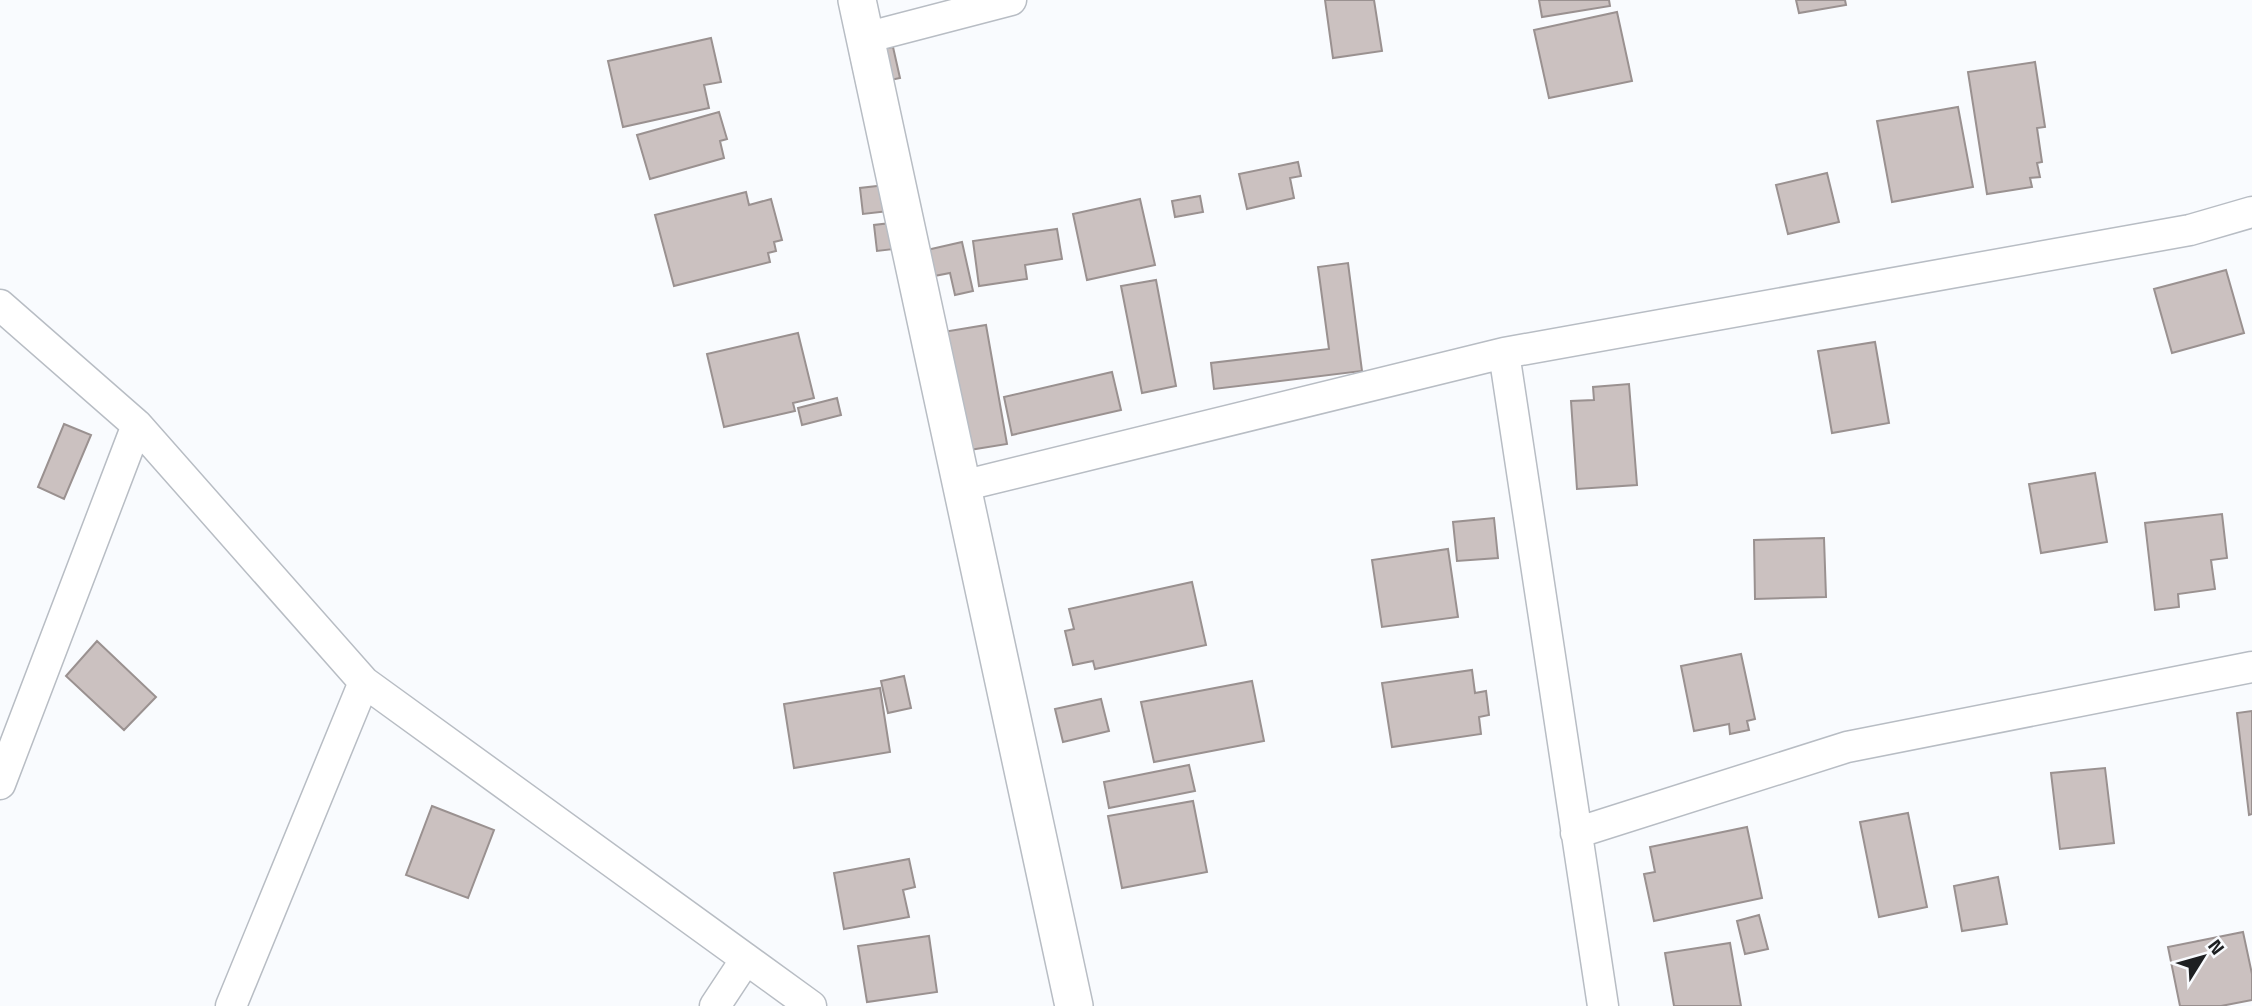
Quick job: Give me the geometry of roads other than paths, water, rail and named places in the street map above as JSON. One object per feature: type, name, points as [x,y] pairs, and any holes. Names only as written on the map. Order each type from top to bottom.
[{"type":"street","points":[[857,0],[1074,1006],[1068,1006]]},
{"type":"street","points":[[865,38],[1011,0]]},
{"type":"street","points":[[962,486],[1504,353],[2190,230],[2252,212]]},
{"type":"street","points":[[0,305],[137,425],[364,682],[811,1006]]},
{"type":"street","points":[[1504,353],[1603,1006]]},
{"type":"street","points":[[0,784],[137,425]]},
{"type":"street","points":[[1576,833],[1847,747],[2252,667]]},
{"type":"street","points":[[231,1006],[364,682]]},
{"type":"street","points":[[715,1006],[746,959]]}]
